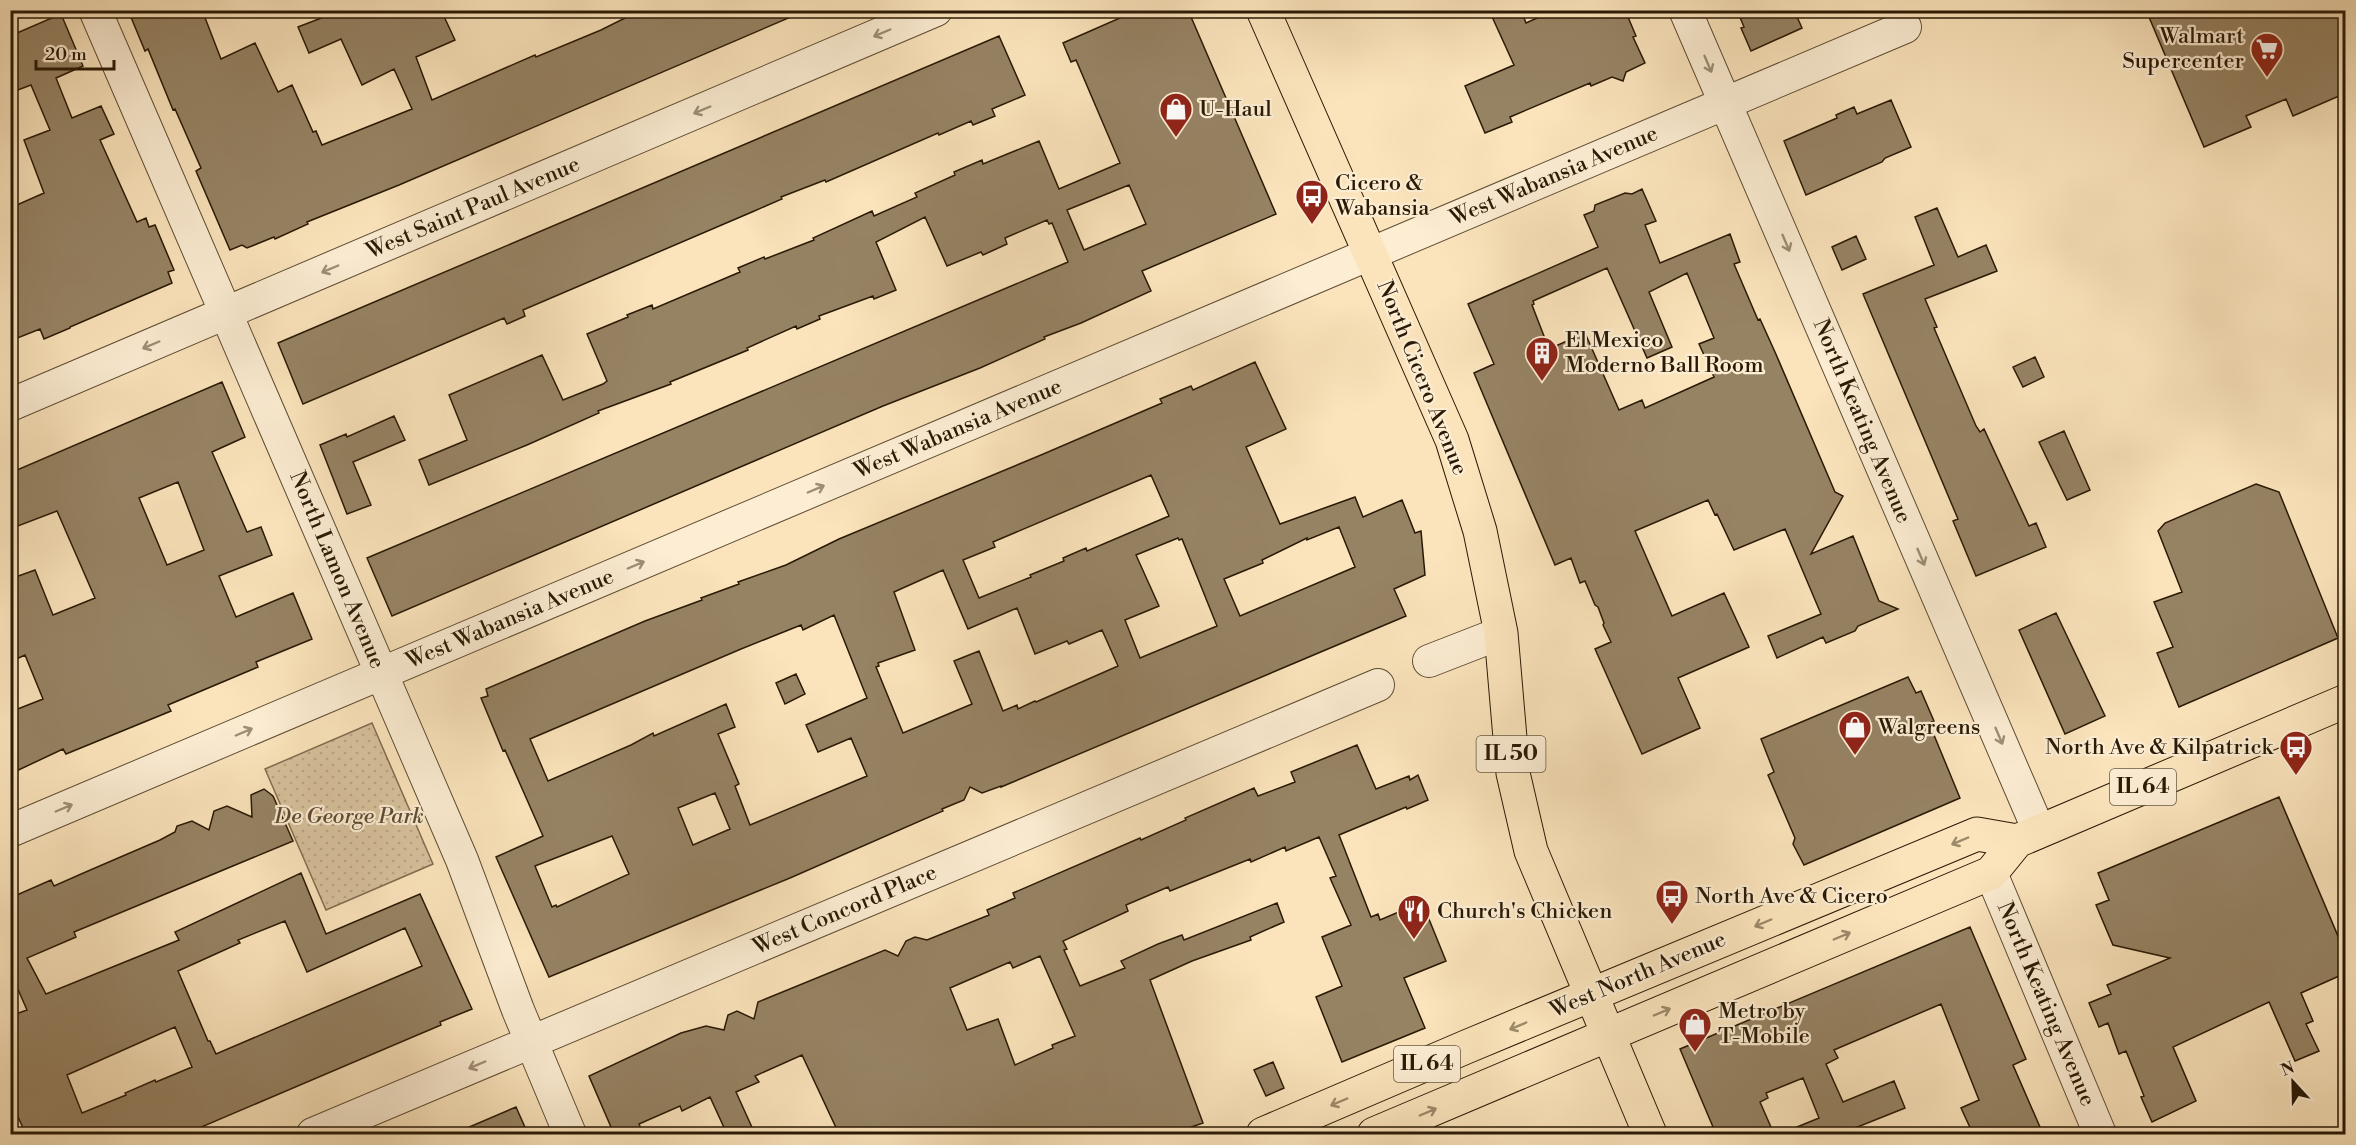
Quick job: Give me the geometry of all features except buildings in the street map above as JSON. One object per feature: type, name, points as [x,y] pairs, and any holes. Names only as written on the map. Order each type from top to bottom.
[{"type":"main road","name":"North Cicero Avenue","points":[[1263,10],[1452,440],[1480,531],[1501,633],[1513,773],[1531,851],[1650,1134]]},
{"type":"main road","name":"West North Avenue","points":[[1374,1134],[1991,873],[2028,836],[2346,701]]},
{"type":"main road","name":"West North Avenue","points":[[1263,1134],[1977,834],[2028,836]]},
{"type":"street","name":"North Lamon Avenue","points":[[94,10],[462,860],[531,1042],[570,1134]]},
{"type":"street","name":"West Saint Paul Avenue","points":[[10,405],[936,10]]},
{"type":"street","name":"North Keating Avenue","points":[[1685,10],[2028,836]]},
{"type":"street","name":"West Wabansia Avenue","points":[[10,831],[1905,27]]},
{"type":"street","points":[[1429,661],[1501,633]]},
{"type":"street","name":"West Concord Place","points":[[313,1134],[1378,685]]},
{"type":"street","name":"North Keating Avenue","points":[[1991,873],[2100,1134]]},
{"type":"green space","name":"De George Park","points":[[372,723],[433,864],[326,910],[265,769]]},
{"type":"place","name":"Walmart Supercenter","points":[[2267,78]]},
{"type":"place","name":"U-Haul","points":[[1176,138]]},
{"type":"place","name":"Cicero & Wabansia","points":[[1312,225]]},
{"type":"place","name":"El Mexico Moderno Ball Room","points":[[1542,382]]},
{"type":"place","name":"Walgreens","points":[[1855,756]]},
{"type":"place","name":"North Ave & Kilpatrick","points":[[2296,776]]},
{"type":"place","name":"North Ave & Cicero","points":[[1672,925]]},
{"type":"place","name":"Church's Chicken","points":[[1414,940]]},
{"type":"place","name":"Metro by T-Mobile","points":[[1695,1053]]}]
